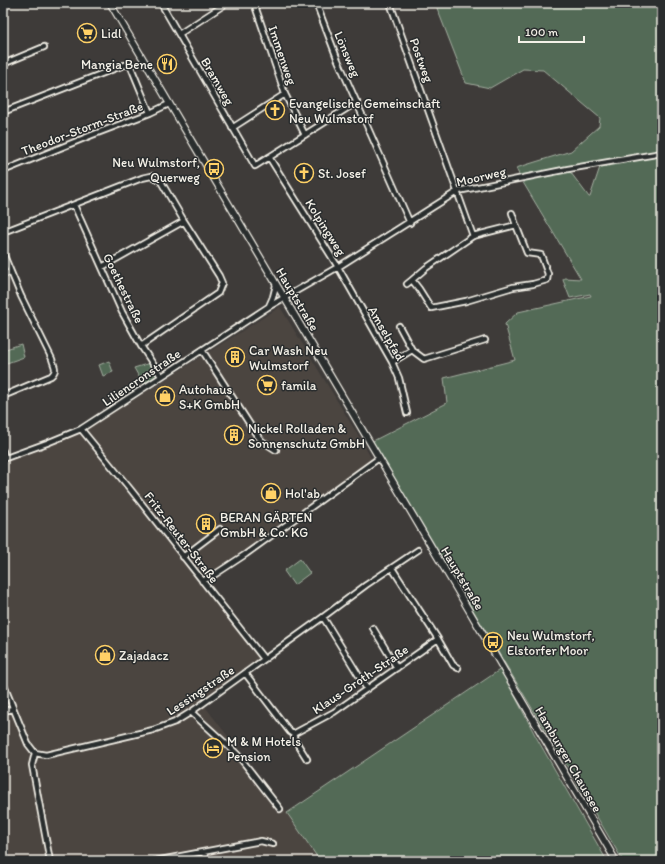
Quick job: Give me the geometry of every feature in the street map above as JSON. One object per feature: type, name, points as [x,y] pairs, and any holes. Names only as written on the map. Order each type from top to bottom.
[{"type":"main road","name":"Hauptstraße","points":[[110,3],[504,669]]},
{"type":"main road","name":"Hamburger Chaussee","points":[[504,669],[616,861]]},
{"type":"street","points":[[3,5],[8,3]]},
{"type":"street","points":[[179,34],[227,3]]},
{"type":"street","name":"Immenweg","points":[[254,3],[285,94],[305,135]]},
{"type":"street","name":"Lönsweg","points":[[316,3],[337,58],[410,223]]},
{"type":"street","name":"Postweg","points":[[390,3],[473,236]]},
{"type":"street","name":"Bramweg","points":[[163,7],[255,166],[269,157]]},
{"type":"street","points":[[3,64],[44,47]]},
{"type":"street","points":[[3,112],[124,65],[129,65],[150,113]]},
{"type":"street","points":[[232,128],[285,94]]},
{"type":"street","points":[[269,157],[357,102]]},
{"type":"street","name":"Theodor-Storm-Straße","points":[[3,171],[150,113],[169,104]]},
{"type":"street","name":"Moorweg","points":[[284,298],[338,267],[458,192],[568,169],[662,153]]},
{"type":"street","name":"Kolpingweg","points":[[269,157],[338,267]]},
{"type":"street","points":[[3,232],[142,178],[151,176],[160,180],[222,283],[218,294],[141,346]]},
{"type":"street","name":"Goethestraße","points":[[74,205],[122,312],[141,346],[161,376]]},
{"type":"street","points":[[412,280],[431,308],[466,301],[493,292],[547,280],[548,274],[541,255],[527,253],[512,213]]},
{"type":"street","points":[[102,267],[184,221]]},
{"type":"street","points":[[407,284],[426,268],[473,236],[516,225]]},
{"type":"street","points":[[3,253],[10,272],[52,358],[55,369],[55,372],[51,376],[3,396]]},
{"type":"street","name":"Amselpfad","points":[[338,267],[392,362],[399,378],[407,413]]},
{"type":"street","points":[[3,275],[10,272]]},
{"type":"street","points":[[268,307],[273,297],[276,284]]},
{"type":"street","name":"Liliencronstraße","points":[[4,459],[81,429],[284,298]]},
{"type":"street","points":[[399,326],[412,350],[424,359],[485,340]]},
{"type":"street","points":[[202,350],[256,434],[262,441],[276,450]]},
{"type":"street","points":[[392,362],[412,350]]},
{"type":"street","name":"Fritz-Reuter-Straße","points":[[81,429],[132,490],[264,659]]},
{"type":"street","points":[[3,451],[4,459]]},
{"type":"street","points":[[202,581],[211,578],[379,458]]},
{"type":"street","points":[[183,557],[220,529]]},
{"type":"street","name":"Lessingstraße","points":[[35,753],[46,755],[153,730],[175,722],[418,550]]},
{"type":"street","points":[[392,568],[453,665],[458,668]]},
{"type":"street","points":[[323,617],[368,689]]},
{"type":"street","points":[[373,628],[397,668]]},
{"type":"street","name":"Klaus-Groth-Straße","points":[[293,734],[334,712],[438,639]]},
{"type":"street","points":[[245,673],[293,734],[307,759]]},
{"type":"street","points":[[3,683],[28,744],[35,753],[32,765],[50,861]]},
{"type":"street","points":[[3,711],[13,709]]},
{"type":"street","points":[[191,712],[237,754],[280,809]]},
{"type":"street","points":[[155,861],[261,841],[273,844]]},
{"type":"street","points":[[204,852],[206,861]]},
{"type":"shaded area","points":[[280,307],[374,464],[208,585],[266,660],[203,704],[287,813],[320,861],[3,861],[3,461],[82,432]]},
{"type":"green space","points":[[435,3],[662,3],[662,861],[623,861],[371,442],[447,403],[444,378],[515,360],[505,324],[518,312],[591,296],[590,294],[570,298],[563,280],[564,278],[581,279],[521,179],[516,168],[571,151],[599,126],[600,118],[543,70],[523,69],[490,88],[466,83]],"holes":[[[601,164],[589,197],[568,169]]]},
{"type":"green space","points":[[21,344],[24,357],[4,364],[3,350]]},
{"type":"green space","points":[[109,361],[113,372],[103,376],[99,365]]},
{"type":"green space","points":[[150,363],[157,375],[143,384],[134,368]]},
{"type":"green space","points":[[300,559],[310,573],[294,585],[284,571]]},
{"type":"green space","points":[[501,669],[535,735],[607,861],[320,861],[287,813]]},
{"type":"place","name":"Lidl","points":[[87,33]]},
{"type":"place","name":"Mangia Bene","points":[[167,64]]},
{"type":"place","name":"Evangelische Gemeinschaft Neu Wulmstorf","points":[[275,110]]},
{"type":"place","name":"Neu Wulmstorf, Querweg","points":[[214,169]]},
{"type":"place","name":"St. Josef","points":[[304,173]]},
{"type":"place","name":"Car Wash Neu Wulmstorf","points":[[235,357]]},
{"type":"place","name":"famila","points":[[267,385]]},
{"type":"place","name":"Autohaus S+K GmbH","points":[[165,396]]},
{"type":"place","name":"Nickel Rolladen & Sonnenschutz GmbH","points":[[234,435]]},
{"type":"place","name":"Hol'ab","points":[[271,493]]},
{"type":"place","name":"BERAN GÄRTEN GmbH & Co. KG","points":[[206,524]]},
{"type":"place","name":"Neu Wulmstorf, Elstorfer Moor","points":[[493,642]]},
{"type":"place","name":"Zajadacz","points":[[105,655]]},
{"type":"place","name":"M & M Hotels Pension","points":[[213,748]]}]
